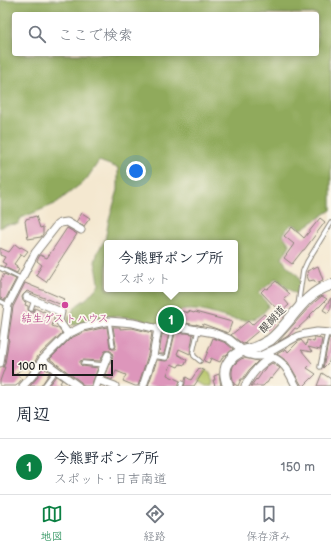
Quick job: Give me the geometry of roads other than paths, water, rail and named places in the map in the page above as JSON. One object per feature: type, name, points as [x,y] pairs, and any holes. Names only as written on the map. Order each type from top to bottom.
[{"type":"main road","name":"醍醐道","points":[[228,386],[225,374],[226,367],[232,357],[242,351],[256,347],[270,340],[298,309],[317,292],[331,285]]},
{"type":"street","points":[[0,363],[8,306],[35,253],[60,223],[67,222],[81,230]]},
{"type":"street","points":[[27,297],[61,312],[59,321],[68,334]]},
{"type":"street","points":[[23,386],[32,376],[42,360],[68,334],[82,327],[108,321],[133,323],[158,329],[186,328],[214,333],[228,340],[249,355],[255,356],[260,356],[298,336],[317,332],[329,333]]},
{"type":"street","points":[[143,386],[153,356],[158,329]]},
{"type":"street","points":[[108,355],[97,383],[115,386]]},
{"type":"street","points":[[245,386],[258,368],[272,357],[285,366],[296,386]]},
{"type":"street","points":[[42,360],[78,386]]},
{"type":"lane","points":[[298,309],[303,271],[331,224]]},
{"type":"lane","points":[[0,268],[22,279]]},
{"type":"lane","points":[[31,309],[34,300]]},
{"type":"lane","points":[[0,301],[8,306]]},
{"type":"lane","points":[[108,321],[113,346]]},
{"type":"lane","points":[[153,356],[166,358],[173,329]]},
{"type":"lane","points":[[198,330],[193,352],[194,356],[200,361]]},
{"type":"lane","points":[[320,367],[329,333]]},
{"type":"lane","points":[[84,363],[104,365]]},
{"type":"lane","points":[[44,386],[56,370]]},
{"type":"place","name":"結生ゲストハウス","points":[[65,305]]},
{"type":"place","name":"今熊野ポンプ所","points":[[171,320]]}]
